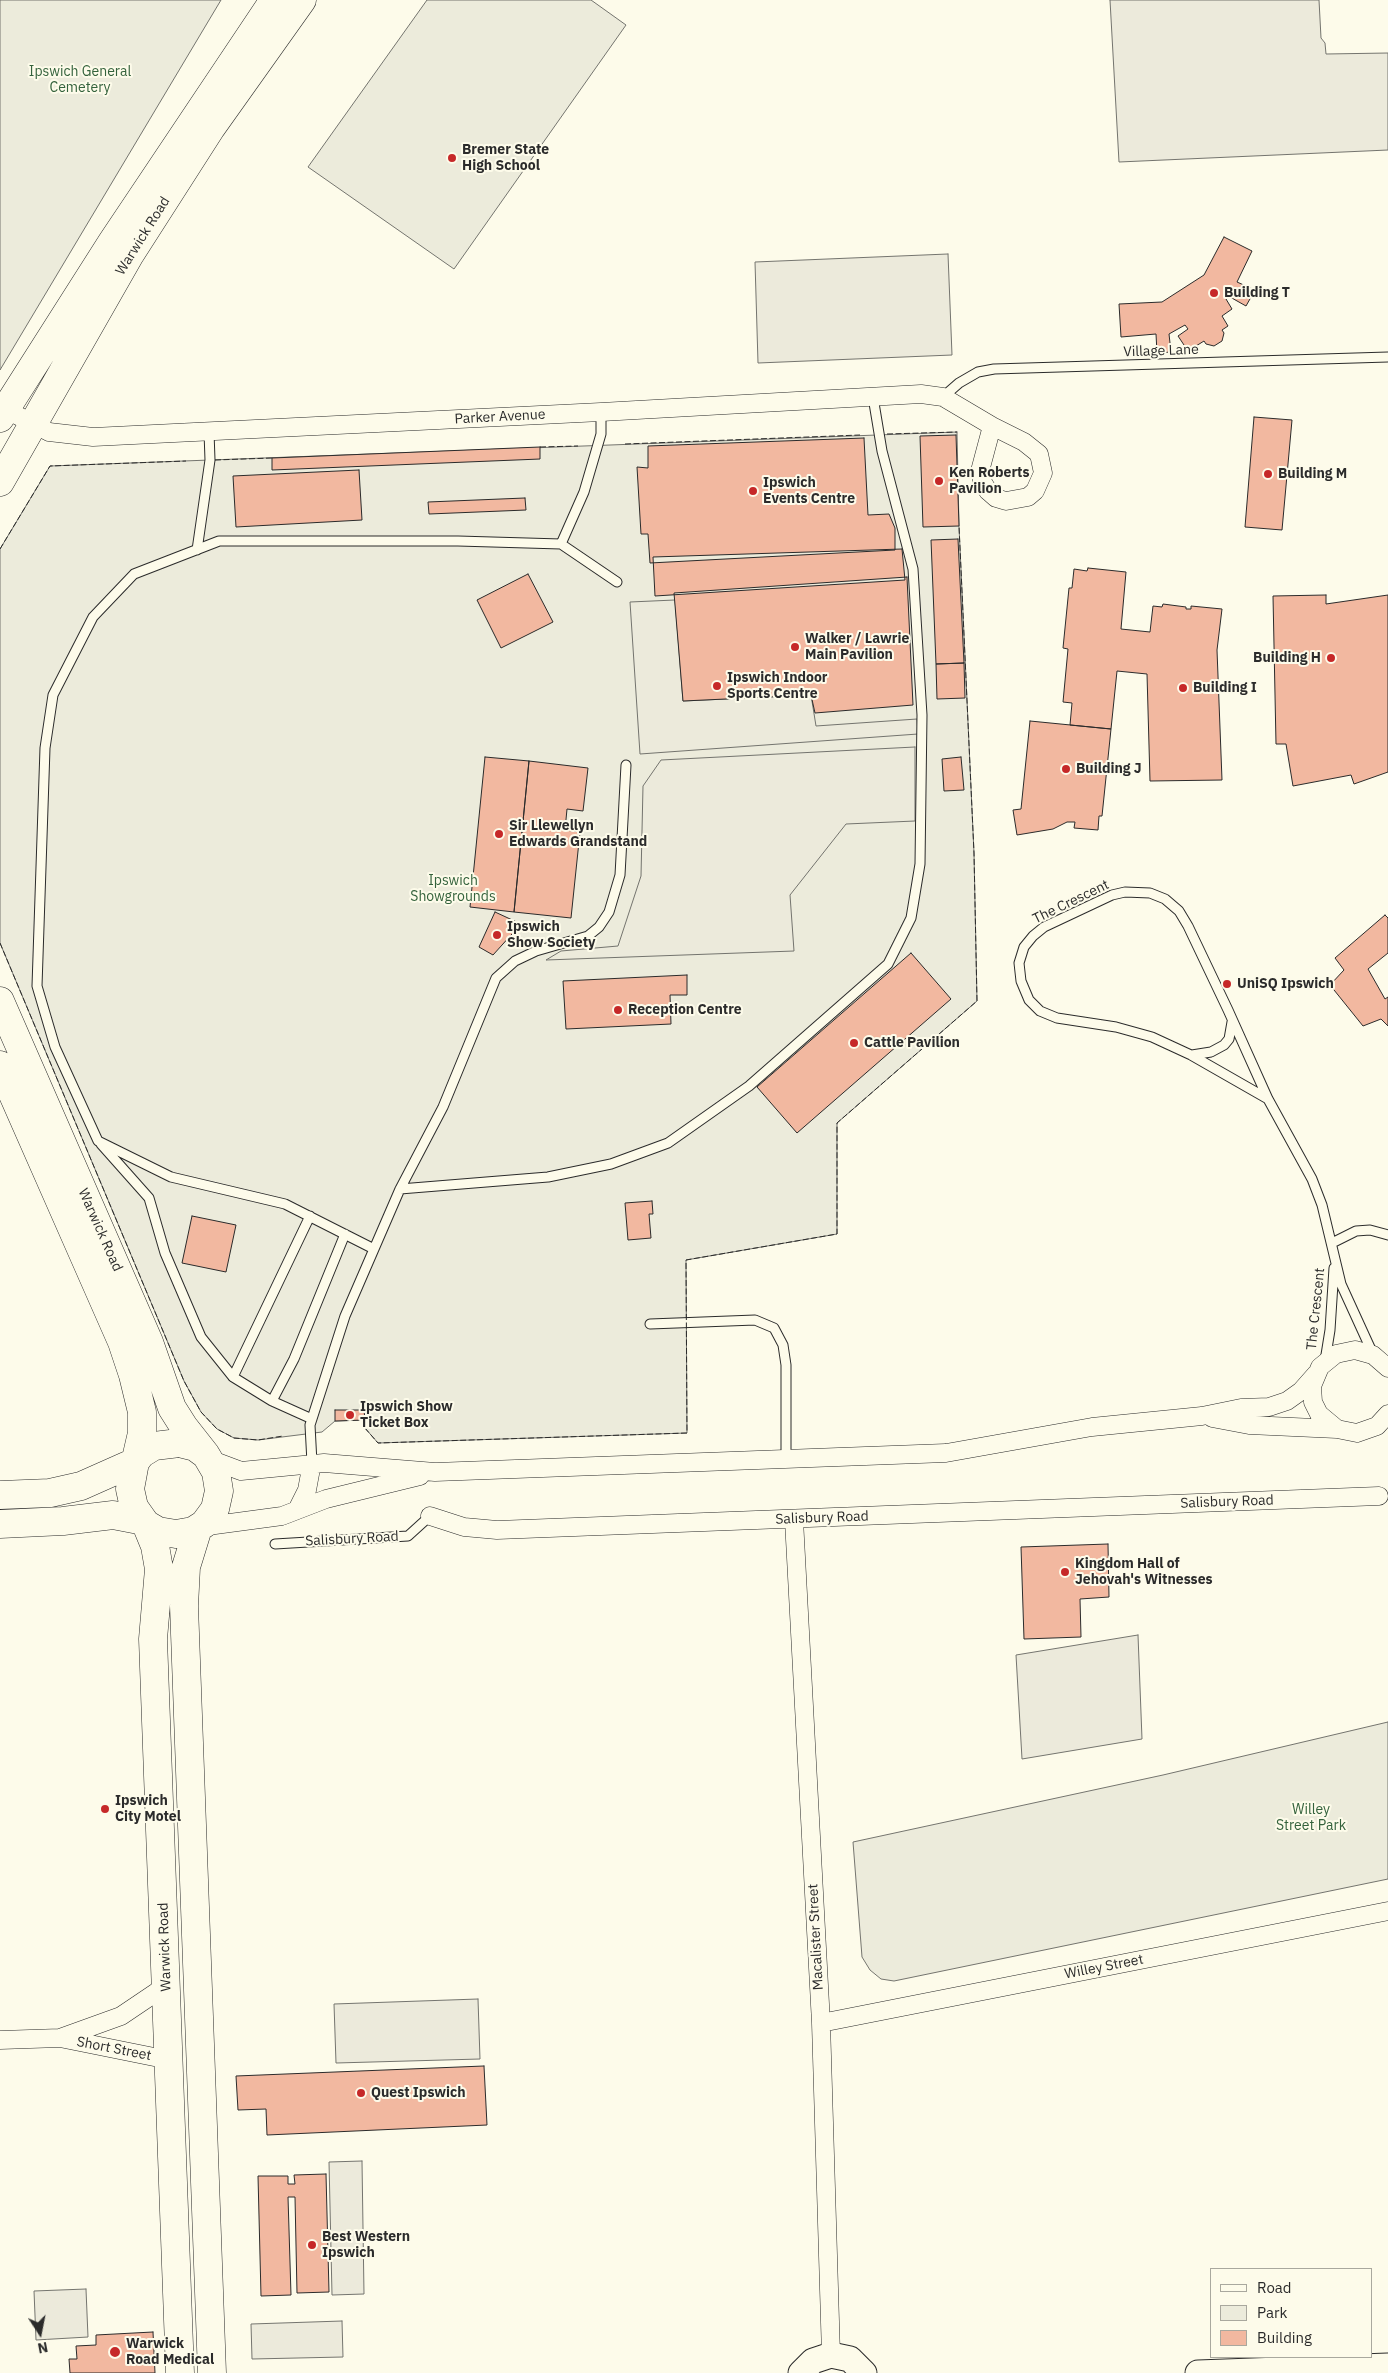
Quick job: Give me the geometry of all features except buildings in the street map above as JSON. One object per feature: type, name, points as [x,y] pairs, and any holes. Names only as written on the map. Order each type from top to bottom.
[{"type":"main road","name":"Warwick Road","points":[[2,413],[112,242],[274,0]]},
{"type":"main road","name":"Warwick Road","points":[[0,482],[31,424],[129,256],[211,128],[302,0]]},
{"type":"main road","name":"Warwick Road","points":[[0,1001],[149,1342],[172,1408],[184,1427],[208,1457]]},
{"type":"main road","name":"Warwick Road","points":[[0,1065],[122,1342],[133,1375],[142,1412],[142,1433],[135,1460]]},
{"type":"main road","points":[[0,1496],[50,1492],[81,1486],[135,1460],[149,1448],[172,1443],[190,1445],[208,1457],[218,1478],[218,1496],[212,1514],[199,1528],[186,1567],[184,1606],[212,2373]]},
{"type":"main road","points":[[135,1460],[131,1495],[134,1507],[145,1522]]},
{"type":"main road","points":[[0,1524],[63,1521],[113,1515],[145,1522],[170,1534],[182,1534],[199,1528]]},
{"type":"main road","name":"Warwick Road","points":[[145,1522],[155,1546],[159,1569],[153,1639],[180,2373]]},
{"type":"main road","points":[[802,2373],[812,2361],[832,2355],[850,2359],[866,2373]]},
{"type":"main road","points":[[1198,2373],[1388,2366]]},
{"type":"street","name":"Parker Avenue","points":[[2,413],[49,432],[93,437],[921,394],[943,397],[992,426]]},
{"type":"street","points":[[208,1457],[232,1468],[246,1471],[312,1463],[331,1463],[435,1472],[946,1453],[1092,1426],[1202,1416],[1241,1408],[1279,1405],[1301,1391],[1320,1368],[1336,1354],[1347,1350],[1362,1351],[1373,1355],[1388,1368]]},
{"type":"street","points":[[1320,1368],[1312,1386],[1313,1402],[1319,1414],[1336,1429]]},
{"type":"street","points":[[1202,1416],[1249,1425],[1336,1429],[1350,1433],[1378,1426],[1388,1414]]},
{"type":"street","points":[[297,1510],[307,1490],[312,1463]]},
{"type":"street","points":[[199,1528],[277,1517],[326,1499],[435,1472]]},
{"type":"street","name":"Salisbury Road","points":[[430,1516],[464,1527],[497,1530],[1379,1496]]},
{"type":"street","name":"Macalister Street","points":[[794,1520],[821,2023],[832,2355]]},
{"type":"street","name":"Willey Street","points":[[821,2023],[1388,1912]]},
{"type":"street","name":"Short Street","points":[[60,2038],[121,2016],[167,1985]]},
{"type":"street","name":"Short Street","points":[[0,2040],[60,2038],[168,2060]]},
{"type":"lane","name":"Village Lane","points":[[943,397],[959,383],[978,372],[994,369],[1388,357]]},
{"type":"lane","points":[[400,1189],[548,1177],[611,1164],[668,1143],[749,1086],[888,964],[911,918],[920,864],[922,715],[913,569],[882,451],[873,397]]},
{"type":"lane","points":[[561,544],[584,492],[590,473],[601,434],[601,412]]},
{"type":"lane","points":[[197,550],[210,460],[209,432]]},
{"type":"lane","points":[[312,1419],[272,1401],[233,1377],[201,1337],[165,1253],[149,1198],[98,1140],[55,1046],[37,986],[45,748],[53,695],[92,617],[134,574],[220,541],[561,544],[587,564],[617,582]]},
{"type":"lane","points":[[312,1463],[309,1434],[312,1419],[337,1339],[372,1248],[400,1189],[443,1107],[496,978],[515,962],[536,951],[588,936],[599,927],[609,912],[620,875],[626,766]]},
{"type":"lane","name":"The Crescent","points":[[1268,1099],[1191,1054],[1152,1037],[1116,1027],[1056,1018],[1040,1011],[1029,1000],[1021,981],[1019,963],[1024,947],[1044,927],[1112,895],[1125,892],[1150,893],[1165,899],[1183,918],[1268,1099],[1312,1179],[1332,1243],[1334,1260],[1330,1330],[1320,1368]]},
{"type":"lane","points":[[1191,1054],[1211,1052],[1224,1045],[1229,1039],[1232,1020]]},
{"type":"lane","points":[[98,1140],[171,1177],[285,1204],[372,1248]]},
{"type":"lane","points":[[233,1377],[310,1216]]},
{"type":"lane","points":[[1332,1243],[1356,1231],[1370,1230],[1388,1235]]},
{"type":"lane","points":[[272,1401],[294,1359],[345,1234]]},
{"type":"lane","name":"The Crescent","points":[[1334,1260],[1348,1303],[1373,1355]]},
{"type":"lane","points":[[650,1324],[755,1320],[774,1328],[783,1345],[786,1365],[786,1459]]},
{"type":"lane","points":[[1364,1431],[1388,1431]]},
{"type":"lane","name":"Salisbury Road","points":[[275,1544],[408,1536],[430,1516]]},
{"type":"green space","name":"Ipswich General Cemetery","points":[[0,0],[221,0],[0,370]]},
{"type":"green space","points":[[427,0],[591,0],[626,25],[454,269],[308,167]]},
{"type":"green space","name":"Ipswich Showgrounds","points":[[957,432],[959,526],[974,853],[977,1001],[837,1123],[837,1234],[686,1260],[687,1433],[378,1443],[364,1427],[364,1420],[335,1421],[322,1432],[258,1440],[234,1438],[217,1429],[201,1412],[184,1381],[0,943],[0,549],[50,466]]},
{"type":"green space","name":"Willey Street Park","points":[[1388,1722],[1388,1879],[894,1981],[881,1979],[870,1970],[862,1957],[853,1842],[1163,1775]]},
{"type":"shaded area","points":[[1110,0],[1319,0],[1321,38],[1325,43],[1326,54],[1388,53],[1388,150],[1119,162]]},
{"type":"shaded area","points":[[948,254],[952,355],[758,363],[755,262]]},
{"type":"shaded area","points":[[675,600],[683,701],[811,695],[816,726],[917,719],[918,734],[640,754],[630,602]]},
{"type":"shaded area","points":[[915,747],[915,821],[846,824],[790,895],[794,951],[546,960],[561,951],[618,946],[641,876],[643,786],[661,760]]},
{"type":"shaded area","points":[[1138,1635],[1142,1739],[1022,1759],[1016,1655]]},
{"type":"shaded area","points":[[478,1999],[480,2059],[336,2063],[334,2004]]},
{"type":"shaded area","points":[[362,2161],[364,2294],[332,2295],[329,2162]]},
{"type":"shaded area","points":[[86,2289],[88,2337],[36,2340],[34,2291]]},
{"type":"shaded area","points":[[342,2321],[343,2357],[252,2359],[251,2324]]},
{"type":"fence","points":[[887,434],[957,432]]},
{"type":"fence","points":[[625,444],[860,435]]},
{"type":"fence","points":[[540,447],[578,446]]},
{"type":"fence","points":[[215,460],[272,458]]},
{"type":"fence","points":[[0,549],[50,466],[186,461]]},
{"type":"fence","points":[[365,1420],[364,1427],[378,1443],[687,1433],[686,1260],[837,1234],[837,1123],[977,1001],[974,853],[959,526]]},
{"type":"fence","points":[[0,943],[184,1381],[201,1412],[217,1429],[234,1438],[258,1440],[283,1436]]},
{"type":"place","name":"Bremer State High School","points":[[452,158]]},
{"type":"place","name":"Building T","points":[[1214,293]]},
{"type":"place","name":"Building M","points":[[1268,474]]},
{"type":"place","name":"Ken Roberts Pavilion","points":[[939,481]]},
{"type":"place","name":"Ipswich Events Centre","points":[[753,491]]},
{"type":"place","name":"Walker / Lawrie Main Pavilion","points":[[795,647]]},
{"type":"place","name":"Building H","points":[[1331,658]]},
{"type":"place","name":"Ipswich Indoor Sports Centre","points":[[717,686]]},
{"type":"place","name":"Building I","points":[[1183,688]]},
{"type":"place","name":"Building J","points":[[1066,769]]},
{"type":"place","name":"Sir Llewellyn Edwards Grandstand","points":[[499,834]]},
{"type":"place","name":"Ipswich Show Society","points":[[497,935]]},
{"type":"place","name":"UniSQ Ipswich","points":[[1227,984]]},
{"type":"place","name":"Reception Centre","points":[[618,1010]]},
{"type":"place","name":"Cattle Pavilion","points":[[854,1043]]},
{"type":"place","name":"Ipswich Show Ticket Box","points":[[350,1415]]},
{"type":"place","name":"Kingdom Hall of Jehovah's Witnesses","points":[[1065,1572]]},
{"type":"place","name":"Ipswich City Motel","points":[[105,1809]]},
{"type":"place","name":"Quest Ipswich","points":[[361,2093]]},
{"type":"place","name":"Best Western Ipswich","points":[[312,2245]]},
{"type":"place","name":"Warwick Road Medical","points":[[115,2352]]}]
